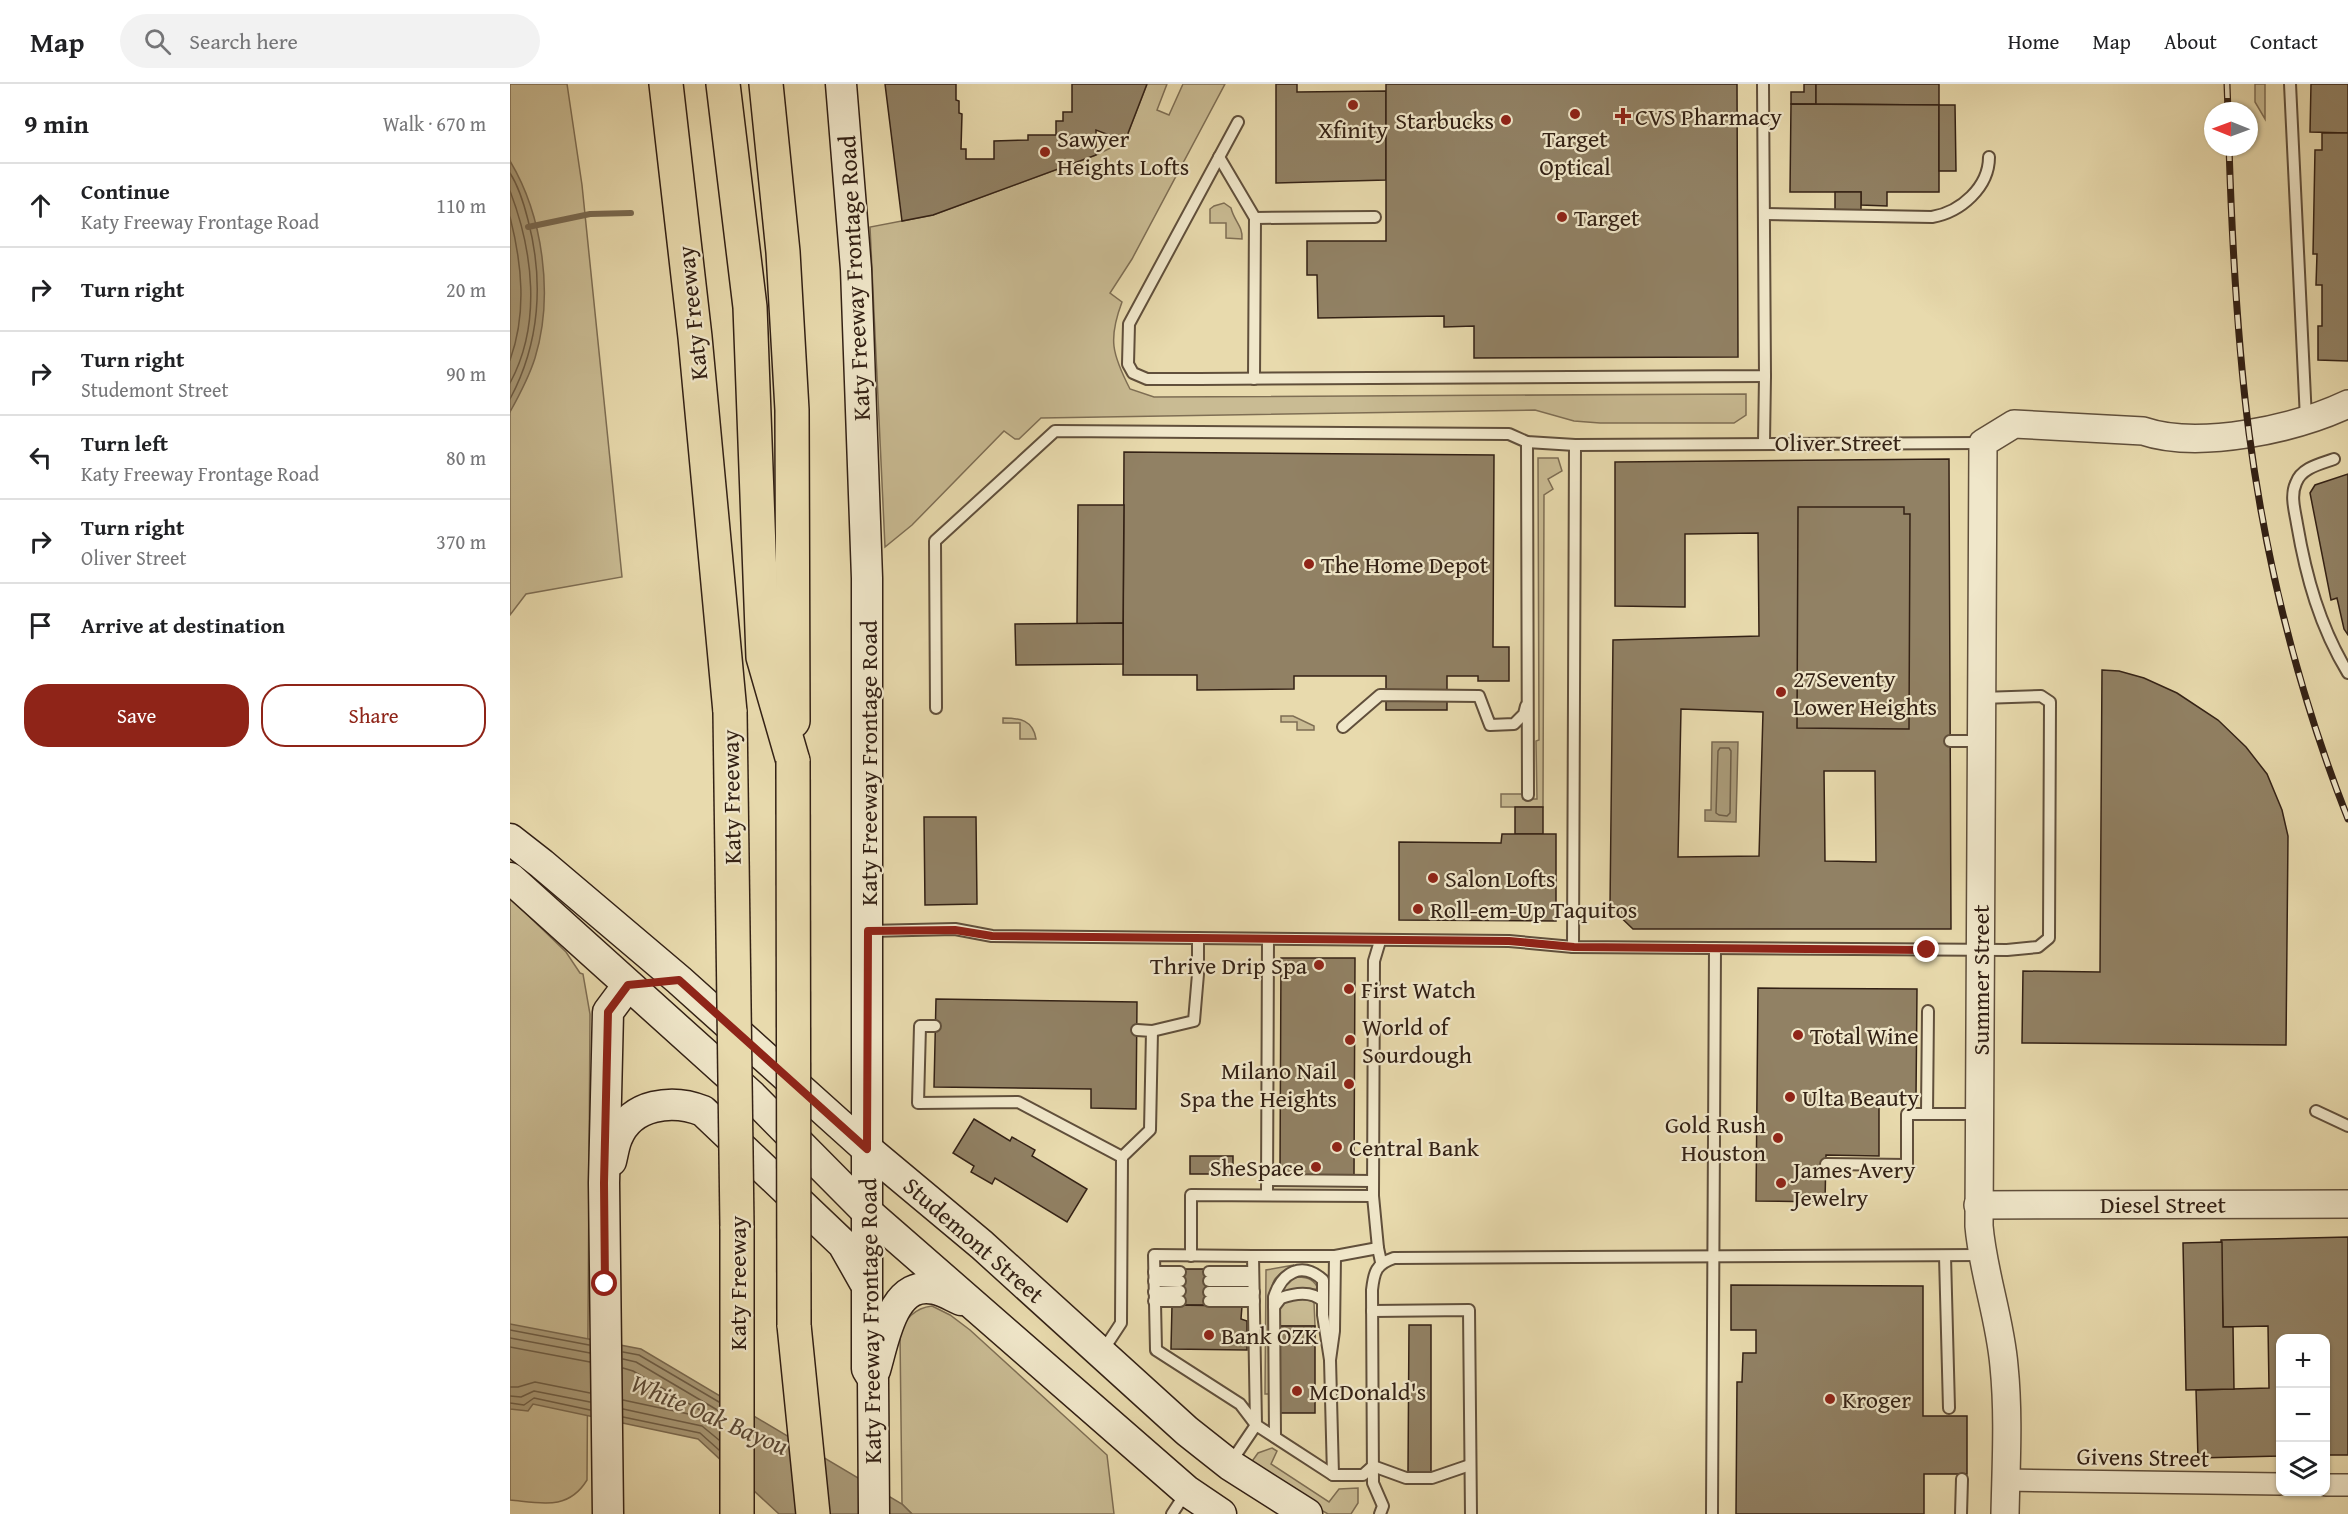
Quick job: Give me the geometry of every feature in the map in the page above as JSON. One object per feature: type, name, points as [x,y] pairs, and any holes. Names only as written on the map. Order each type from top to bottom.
[{"type":"highway","points":[[767,89],[783,252],[792,411],[795,1514]]},
{"type":"highway","points":[[718,93],[750,308],[763,657],[793,761]]},
{"type":"highway","points":[[718,93],[738,445],[729,712]]},
{"type":"highway","name":"Katy Freeway","points":[[667,95],[696,338],[729,712],[738,1300],[737,1514]]},
{"type":"highway","points":[[794,1324],[813,1514]]},
{"type":"main road","name":"Katy Freeway Frontage Road","points":[[842,91],[856,269],[867,578],[867,1370],[873,1379],[874,1514]]},
{"type":"main road","name":"Studemont Street","points":[[510,839],[561,879],[679,980],[867,1149],[982,1245],[1187,1431],[1230,1465],[1307,1514]]},
{"type":"main road","name":"Studemont Street","points":[[510,878],[752,1096],[866,1211],[971,1304],[1180,1503],[1221,1514]]},
{"type":"main road","points":[[608,1514],[604,1183],[608,1012],[628,985],[679,980]]},
{"type":"main road","points":[[604,1183],[618,1137],[632,1117],[665,1104],[703,1111],[843,1244],[867,1287]]},
{"type":"main road","points":[[873,1379],[894,1311],[905,1296],[918,1288],[934,1289],[971,1304]]},
{"type":"main road","points":[[1180,1503],[1206,1473],[1224,1480],[1280,1514]]},
{"type":"street","points":[[1983,443],[2014,424],[2143,431],[2161,426],[2199,427],[2305,413],[2329,400],[2348,403]]},
{"type":"street","name":"Summer Street","points":[[1983,443],[1978,1205],[1981,1255],[1996,1311],[2004,1366],[2005,1514]]},
{"type":"street","name":"Diesel Street","points":[[1978,1205],[2348,1204]]},
{"type":"street","name":"Givens Street","points":[[2005,1480],[2276,1484]]},
{"type":"street","points":[[2330,1485],[2348,1485]]},
{"type":"lane","points":[[1763,84],[1764,442]]},
{"type":"lane","points":[[2290,84],[2305,413]]},
{"type":"lane","points":[[1238,122],[1129,324],[1128,364],[1133,373],[1147,378],[1254,379],[1765,376]]},
{"type":"lane","points":[[1219,157],[1255,218],[1254,379]]},
{"type":"lane","points":[[1764,214],[1932,217],[1943,215],[1958,207],[1977,190],[1987,175],[1989,157]]},
{"type":"lane","points":[[1255,218],[1376,217]]},
{"type":"lane","name":"Oliver Street","points":[[936,708],[935,541],[1055,430],[1509,434],[1527,442],[1575,445],[1764,442],[1983,443]]},
{"type":"lane","points":[[1527,442],[1528,795]]},
{"type":"lane","points":[[1574,947],[1575,445]]},
{"type":"lane","points":[[2334,459],[2305,470],[2296,482],[2293,497],[2303,563],[2324,628],[2348,673]]},
{"type":"lane","points":[[1343,727],[1380,695],[1479,696],[1490,725],[1514,724],[1524,714],[1528,697]]},
{"type":"lane","points":[[868,931],[955,930],[992,936],[1509,941],[1574,947],[2007,950],[2038,947],[2049,938],[2050,702],[2041,696],[1980,698]]},
{"type":"lane","points":[[1950,741],[1980,741]]},
{"type":"lane","points":[[1137,1030],[1152,1030],[1194,1021],[1198,938]]},
{"type":"lane","points":[[1268,939],[1268,1195]]},
{"type":"lane","points":[[1380,941],[1374,961],[1373,1196],[1381,1262]]},
{"type":"lane","points":[[1712,1514],[1715,948]]},
{"type":"lane","points":[[1927,1114],[1928,1011]]},
{"type":"lane","points":[[935,1026],[920,1026],[918,1103],[1018,1102],[1122,1157]]},
{"type":"lane","points":[[1102,1352],[1121,1323],[1122,1157],[1150,1130],[1152,1030]]},
{"type":"lane","points":[[2316,1111],[2348,1126]]},
{"type":"lane","points":[[1826,1164],[1906,1165],[1907,1114],[1979,1114]]},
{"type":"lane","points":[[1268,1180],[1373,1181]]},
{"type":"lane","points":[[1191,1256],[1191,1195],[1373,1196]]},
{"type":"lane","points":[[1373,1467],[1363,1475],[1333,1475],[1256,1425],[1240,1404],[1156,1350],[1154,1255],[1335,1256],[1378,1248]]},
{"type":"lane","points":[[1380,1514],[1383,1506],[1373,1483],[1372,1311],[1374,1272],[1381,1262],[1394,1258],[1981,1255]]},
{"type":"lane","points":[[1230,1465],[1256,1425],[1253,1256]]},
{"type":"lane","points":[[1330,1360],[1334,1331],[1335,1256]]},
{"type":"lane","points":[[1945,1256],[1949,1408]]},
{"type":"lane","points":[[1275,1437],[1274,1297],[1283,1278],[1294,1272],[1310,1272],[1323,1280],[1323,1316],[1330,1360],[1333,1475]]},
{"type":"lane","points":[[1154,1286],[1180,1286],[1154,1286]]},
{"type":"lane","points":[[1253,1286],[1209,1287],[1253,1286]]},
{"type":"lane","points":[[1274,1308],[1281,1298],[1297,1293],[1310,1293],[1323,1300]]},
{"type":"lane","points":[[1372,1311],[1469,1310],[1471,1514]]},
{"type":"lane","points":[[1373,1467],[1406,1478],[1432,1478],[1470,1465]]},
{"type":"lane","points":[[1961,1514],[1962,1479]]},
{"type":"shaded area","points":[[510,84],[567,84],[582,185],[622,577],[526,594],[510,615]]},
{"type":"shaded area","points":[[1147,84],[1167,84],[1157,110],[1169,115],[1183,84],[1225,84],[1132,259],[1110,293],[1122,302],[1115,326],[1114,346],[1119,366],[1130,389],[1154,397],[1746,394],[1746,415],[1734,423],[1600,423],[1574,421],[1535,410],[1041,418],[1019,439],[1015,439],[1004,431],[912,525],[885,547],[870,227],[933,215],[1096,155],[1125,141]]},
{"type":"shaded area","points":[[2255,84],[2265,84],[2265,119],[2258,107],[2258,102],[2255,102]]},
{"type":"shaded area","points":[[1224,203],[1231,208],[1241,230],[1242,239],[1226,238],[1226,223],[1210,223],[1210,209]]},
{"type":"shaded area","points":[[1538,458],[1558,458],[1562,471],[1548,479],[1553,489],[1544,495],[1543,807],[1501,807],[1501,794],[1523,794],[1523,799],[1537,799],[1536,741],[1539,740]]},
{"type":"shaded area","points":[[1281,716],[1293,716],[1314,726],[1314,730],[1297,730],[1297,722],[1281,722]]},
{"type":"shaded area","points":[[1003,718],[1025,721],[1032,728],[1036,739],[1020,739],[1020,723],[1003,723]]},
{"type":"shaded area","points":[[510,898],[566,952],[583,974],[590,1014],[587,1480],[571,1497],[553,1503],[510,1500]]},
{"type":"shaded area","points":[[1294,1265],[1275,1279],[1272,1288],[1269,1317],[1270,1394],[1265,1394],[1266,1270]]},
{"type":"shaded area","points":[[1298,1277],[1311,1280],[1318,1289],[1279,1295],[1288,1280]]},
{"type":"shaded area","points":[[1294,1299],[1314,1302],[1315,1326],[1280,1326],[1279,1311],[1283,1303]]},
{"type":"shaded area","points":[[932,1306],[950,1315],[970,1330],[1107,1455],[1114,1514],[912,1514],[902,1504],[900,1335],[911,1315],[920,1309]]},
{"type":"shaded area","points":[[1272,1448],[1277,1451],[1271,1464],[1329,1502],[1339,1489],[1358,1488],[1358,1503],[1351,1514],[1328,1514],[1284,1489],[1250,1464],[1258,1453]]},
{"type":"water","points":[[510,161],[530,206],[537,231],[542,257],[544,309],[535,358],[510,412]]},
{"type":"water","points":[[1712,742],[1738,742],[1736,822],[1705,821],[1705,810],[1711,810]]},
{"type":"water","name":"White Oak Bayou","points":[[510,1324],[641,1349],[902,1504],[912,1514],[779,1514],[698,1439],[533,1404],[528,1411],[510,1409]]},
{"type":"building","name":"Sawyer Heights Lofts","points":[[885,84],[956,84],[956,100],[959,101],[959,113],[962,114],[961,149],[966,149],[966,159],[994,159],[994,141],[1028,140],[1028,135],[1056,135],[1056,121],[1063,121],[1063,112],[1072,112],[1072,84],[1147,84],[1125,141],[1096,130],[1096,155],[933,215],[902,221]]},
{"type":"building","points":[[1276,84],[1297,84],[1297,92],[1386,91],[1386,180],[1276,183]]},
{"type":"building","name":"Target","points":[[1386,84],[1737,84],[1738,357],[1474,358],[1474,326],[1444,327],[1444,316],[1318,318],[1317,275],[1307,275],[1307,241],[1386,241]]},
{"type":"building","points":[[1804,84],[1816,84],[1816,104],[1791,104],[1791,92],[1804,92]]},
{"type":"building","points":[[1816,84],[1939,84],[1939,105],[1816,104]]},
{"type":"building","points":[[2311,84],[2348,84],[2348,133],[2310,132]]},
{"type":"building","points":[[1791,104],[1939,105],[1939,192],[1887,192],[1887,206],[1861,205],[1861,192],[1790,192]]},
{"type":"building","points":[[1939,105],[1955,105],[1956,171],[1939,171]]},
{"type":"building","points":[[2322,133],[2348,133],[2348,361],[2318,360],[2318,326],[2322,326],[2322,285],[2316,285],[2317,254],[2313,254],[2315,150],[2322,150]]},
{"type":"building","points":[[1835,192],[1861,192],[1861,215],[1835,215]]},
{"type":"building","name":"The Home Depot","points":[[1124,452],[1494,455],[1493,647],[1509,647],[1509,681],[1478,681],[1478,676],[1447,676],[1447,710],[1386,710],[1386,676],[1294,676],[1294,689],[1197,690],[1197,675],[1123,675]]},
{"type":"building","name":"27Seventy Lower Heights","points":[[1949,459],[1951,929],[1633,929],[1610,907],[1613,640],[1759,636],[1758,533],[1685,534],[1685,607],[1615,606],[1615,462]],"holes":[[[1681,709],[1763,712],[1759,856],[1678,857]],[[1824,771],[1875,771],[1876,862],[1825,861]]]},
{"type":"building","points":[[2348,474],[2348,635],[2344,629],[2337,598],[2331,600],[2310,493],[2315,485]]},
{"type":"building","points":[[1078,505],[1124,505],[1123,623],[1077,624]]},
{"type":"building","points":[[1798,507],[1904,507],[1904,514],[1910,514],[1909,729],[1797,728]]},
{"type":"building","points":[[1123,623],[1123,664],[1016,665],[1015,624]]},
{"type":"building","points":[[2102,670],[2119,671],[2144,678],[2177,693],[2218,720],[2246,747],[2267,774],[2282,810],[2288,836],[2286,1045],[2022,1043],[2023,971],[2100,972]]},
{"type":"building","points":[[1515,807],[1543,807],[1543,834],[1515,834]]},
{"type":"building","points":[[924,817],[976,817],[977,904],[925,905]]},
{"type":"building","points":[[1502,834],[1556,834],[1556,921],[1399,920],[1399,842],[1501,843]]},
{"type":"building","points":[[1281,958],[1355,958],[1354,1177],[1286,1177],[1286,1172],[1280,1172]]},
{"type":"building","points":[[1758,988],[1917,989],[1916,1097],[1879,1097],[1879,1156],[1826,1155],[1825,1202],[1756,1201]]},
{"type":"building","points":[[936,999],[1137,1002],[1136,1109],[1091,1108],[1091,1089],[934,1087]]},
{"type":"building","points":[[974,1119],[1010,1141],[1012,1137],[1035,1150],[1032,1156],[1087,1189],[1067,1222],[995,1178],[992,1184],[971,1172],[974,1166],[953,1153]]},
{"type":"building","points":[[1190,1156],[1233,1156],[1233,1174],[1190,1174]]},
{"type":"building","points":[[2348,1237],[2348,1455],[2330,1455],[2330,1334],[2276,1334],[2276,1456],[2198,1458],[2196,1390],[2269,1388],[2268,1326],[2223,1327],[2221,1240]]},
{"type":"building","points":[[2222,1242],[2223,1327],[2233,1327],[2234,1389],[2186,1390],[2183,1243]]},
{"type":"building","points":[[1180,1269],[1209,1269],[1209,1305],[1180,1305]]},
{"type":"building","name":"Kroger","points":[[1731,1285],[1923,1286],[1923,1416],[1967,1416],[1967,1474],[1924,1474],[1924,1514],[1736,1514],[1737,1382],[1742,1382],[1743,1353],[1756,1353],[1756,1330],[1731,1330]]},
{"type":"building","name":"Bank OZK","points":[[1172,1305],[1242,1306],[1241,1319],[1247,1321],[1247,1350],[1171,1349]]},
{"type":"building","points":[[1409,1325],[1431,1325],[1431,1472],[1408,1472]]},
{"type":"building","name":"McDonald's","points":[[1280,1326],[1315,1326],[1315,1413],[1280,1413]]},
{"type":"waterway","points":[[528,227],[590,214],[631,213]]},
{"type":"railway","points":[[2227,84],[2228,102]]},
{"type":"railway","points":[[2229,156],[2238,326],[2256,482],[2275,580],[2300,678],[2348,819]]},
{"type":"place","name":"Xfinity","points":[[1353,105]]},
{"type":"place","name":"Target Optical","points":[[1575,114]]},
{"type":"place","name":"CVS Pharmacy","points":[[1623,116]]},
{"type":"place","name":"Starbucks","points":[[1506,120]]},
{"type":"place","name":"Sawyer Heights Lofts","points":[[1045,152]]},
{"type":"place","name":"Target","points":[[1562,217]]},
{"type":"place","name":"The Home Depot","points":[[1309,564]]},
{"type":"place","name":"27Seventy Lower Heights","points":[[1781,692]]},
{"type":"place","name":"Salon Lofts","points":[[1433,878]]},
{"type":"place","name":"Roll-em-Up Taquitos","points":[[1418,909]]},
{"type":"place","name":"Thrive Drip Spa","points":[[1319,965]]},
{"type":"place","name":"First Watch","points":[[1349,989]]},
{"type":"place","name":"Total Wine","points":[[1798,1035]]},
{"type":"place","name":"World of Sourdough","points":[[1350,1040]]},
{"type":"place","name":"Milano Nail Spa the Heights","points":[[1349,1084]]},
{"type":"place","name":"Ulta Beauty","points":[[1790,1097]]},
{"type":"place","name":"Gold Rush Houston","points":[[1778,1138]]},
{"type":"place","name":"Central Bank","points":[[1337,1147]]},
{"type":"place","name":"SheSpace","points":[[1316,1167]]},
{"type":"place","name":"James Avery Jewelry","points":[[1781,1183]]},
{"type":"place","name":"Bank OZK","points":[[1209,1335]]},
{"type":"place","name":"McDonald's","points":[[1297,1391]]},
{"type":"place","name":"Kroger","points":[[1830,1399]]},
{"type":"route","points":[[605,1284],[604,1183],[608,1012],[628,985],[679,980],[867,1149],[868,931],[955,930],[992,936],[1509,941],[1574,947],[1927,950]]}]
